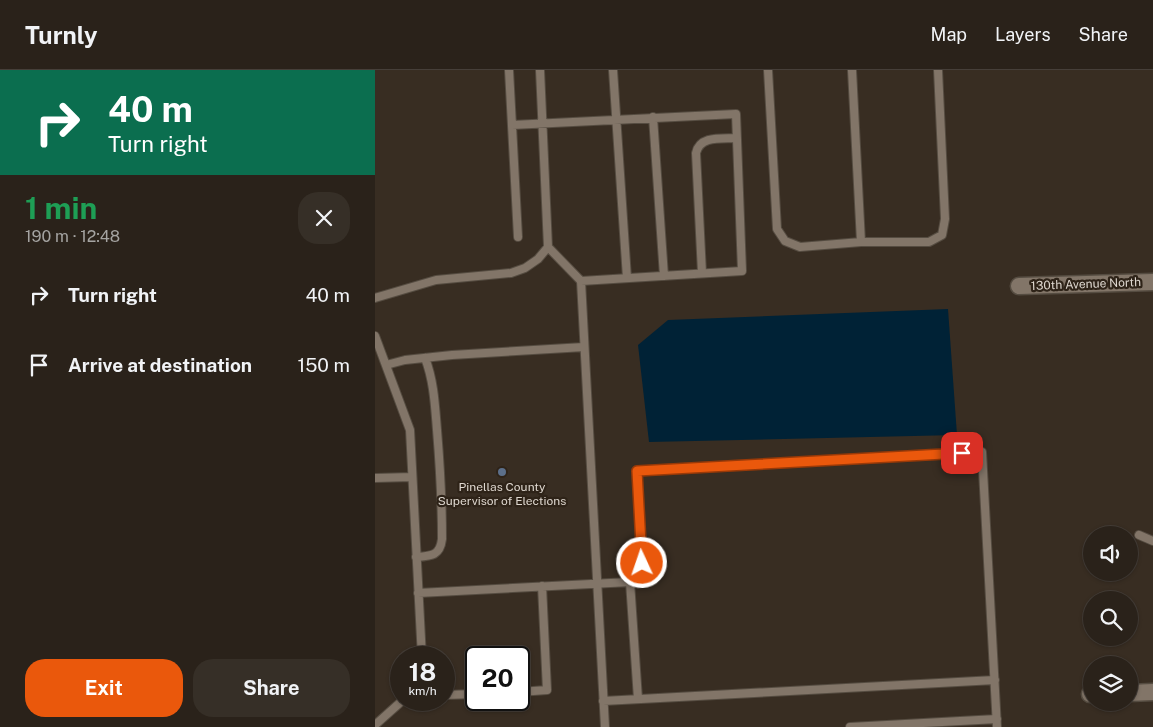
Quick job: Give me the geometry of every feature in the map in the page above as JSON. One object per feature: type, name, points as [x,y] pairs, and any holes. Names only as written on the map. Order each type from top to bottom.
[{"type":"street","name":"130th Avenue North","points":[[1019,286],[1153,282]]},
{"type":"street","points":[[1138,693],[1153,692]]},
{"type":"lane","points":[[509,70],[518,237]]},
{"type":"lane","points":[[540,70],[548,247],[581,281],[605,727]]},
{"type":"lane","points":[[613,70],[627,278]]},
{"type":"lane","points":[[768,70],[777,228],[785,241],[800,247],[861,242],[929,242],[942,235],[945,219],[938,70]]},
{"type":"lane","points":[[852,70],[861,242]]},
{"type":"lane","points":[[512,125],[736,114],[742,271],[581,281]]},
{"type":"lane","points":[[653,118],[664,276]]},
{"type":"lane","points":[[701,273],[697,148],[703,141],[709,139],[737,138]]},
{"type":"lane","points":[[375,298],[436,280],[511,273],[525,268],[538,259],[548,247]]},
{"type":"lane","points":[[375,336],[410,430],[420,646]]},
{"type":"lane","points":[[375,362],[585,347]]},
{"type":"lane","points":[[416,557],[429,556],[436,553],[441,546],[442,539],[440,470],[434,392],[425,358]]},
{"type":"lane","points":[[418,593],[630,582],[638,576],[642,563],[637,471],[981,452],[997,723],[851,727]]},
{"type":"lane","points":[[375,478],[413,477]]},
{"type":"lane","points":[[1139,535],[1153,542]]},
{"type":"lane","points":[[630,582],[639,699]]},
{"type":"lane","points":[[530,691],[547,690],[542,586]]},
{"type":"lane","points":[[603,701],[995,680]]},
{"type":"lane","points":[[375,724],[390,711]]},
{"type":"water","points":[[948,309],[957,435],[649,442],[638,345],[668,320]]},
{"type":"place","name":"Pinellas County Supervisor of Elections","points":[[502,472]]},
{"type":"route","points":[[642,563],[637,471],[962,453]]}]
